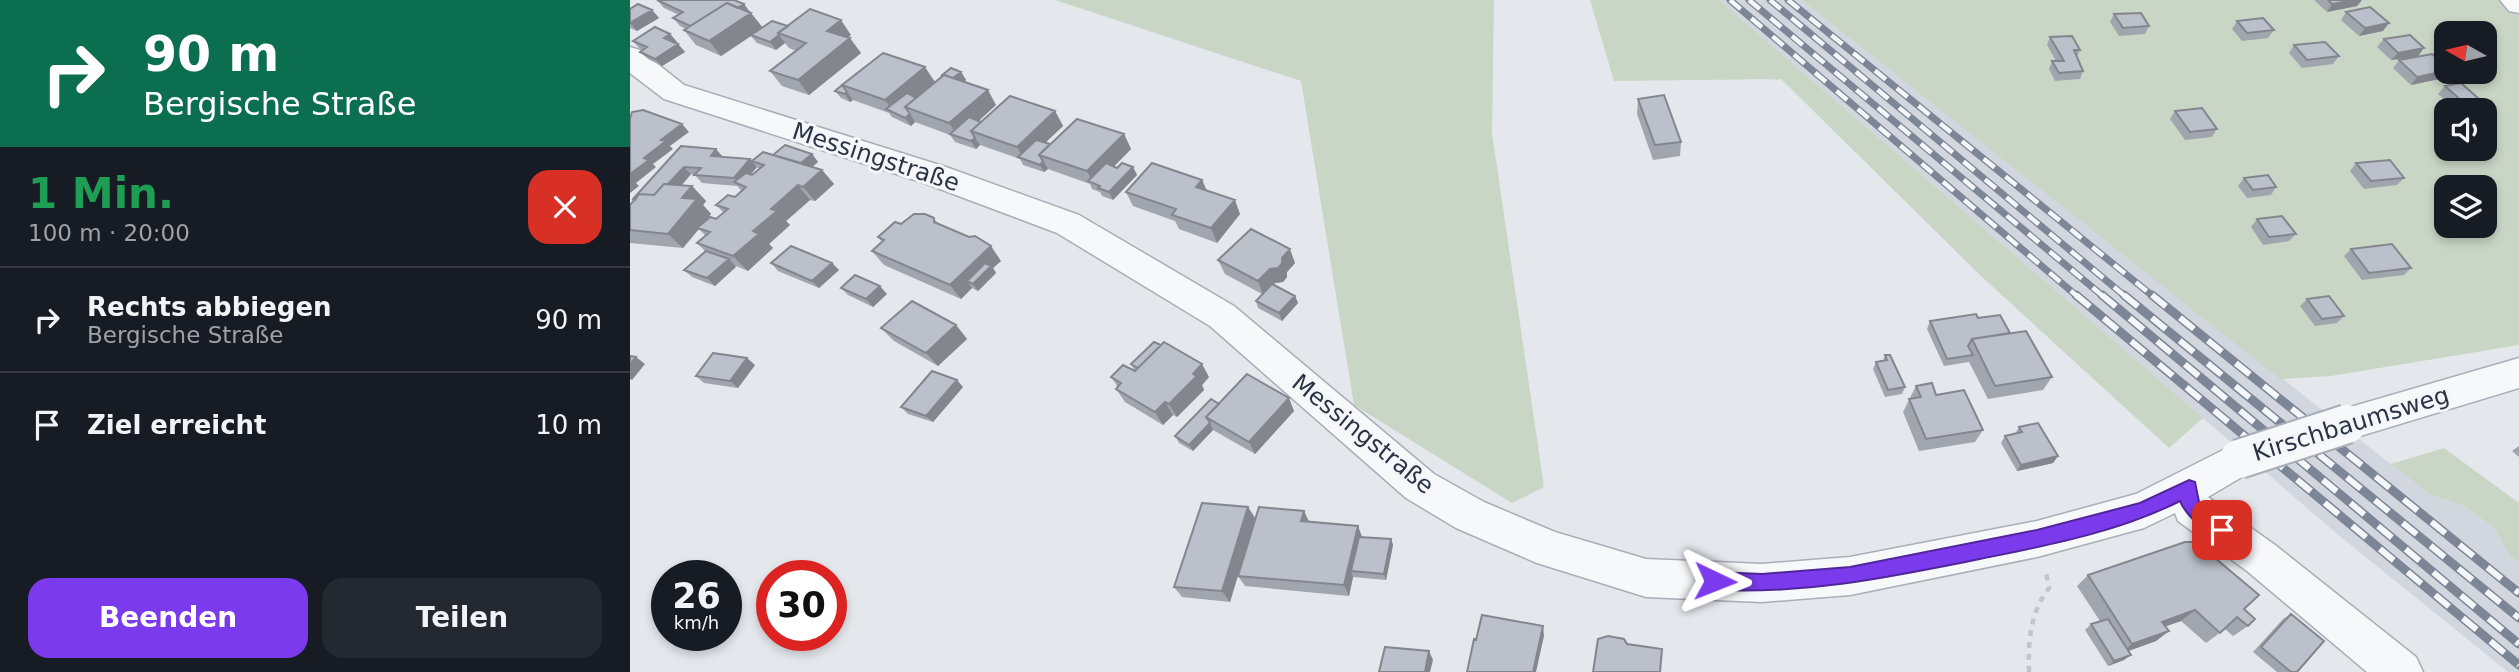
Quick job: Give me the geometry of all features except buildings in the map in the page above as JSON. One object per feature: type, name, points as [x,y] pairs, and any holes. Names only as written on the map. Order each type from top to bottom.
[{"type":"street","points":[[2513,0],[2519,5]]},
{"type":"street","name":"Messingstraße","points":[[630,56],[634,62],[674,92],[935,174],[1068,224],[1222,316],[1420,486],[1469,515],[1551,550],[1646,578],[1762,583],[1850,576],[2051,535],[2144,510],[2189,488]]},
{"type":"street","name":"Kirschbaumsweg","points":[[2189,488],[2239,459],[2519,373]]},
{"type":"street","points":[[2189,488],[2188,498],[2192,508],[2261,558],[2401,672]]},
{"type":"path","points":[[2029,672],[2031,621],[2040,598],[2049,588],[2049,581]]},
{"type":"shaded area","points":[[1719,0],[1802,0],[2430,495],[2464,506],[2493,527],[2511,557],[2519,562],[2519,672],[2508,672],[2336,533]]},
{"type":"green space","points":[[1055,0],[1494,0],[1492,133],[1544,487],[1512,503],[1354,405],[1301,81]]},
{"type":"green space","points":[[1590,0],[1719,0],[2203,418],[2169,448],[1981,276],[1781,79],[1614,81]]},
{"type":"green space","points":[[1802,0],[2519,0],[2519,345],[2331,376],[2280,379]]},
{"type":"green space","points":[[2444,448],[2519,503],[2519,562],[2511,557],[2493,527],[2464,506],[2430,495],[2391,464]]},
{"type":"railway","points":[[1730,0],[2078,297]]},
{"type":"railway","points":[[1749,0],[2104,297]]},
{"type":"railway","points":[[1770,0],[2126,297]]},
{"type":"railway","points":[[1788,0],[2154,297]]},
{"type":"railway","points":[[2076,295],[2519,665]]},
{"type":"railway","points":[[2102,295],[2519,644]]},
{"type":"railway","points":[[2124,295],[2519,618]]},
{"type":"railway","points":[[2152,295],[2519,593]]},
{"type":"route","points":[[1715,581],[1762,583],[1850,576],[2037,539],[2144,510],[2189,488],[2188,498],[2192,508],[2222,530]]}]
